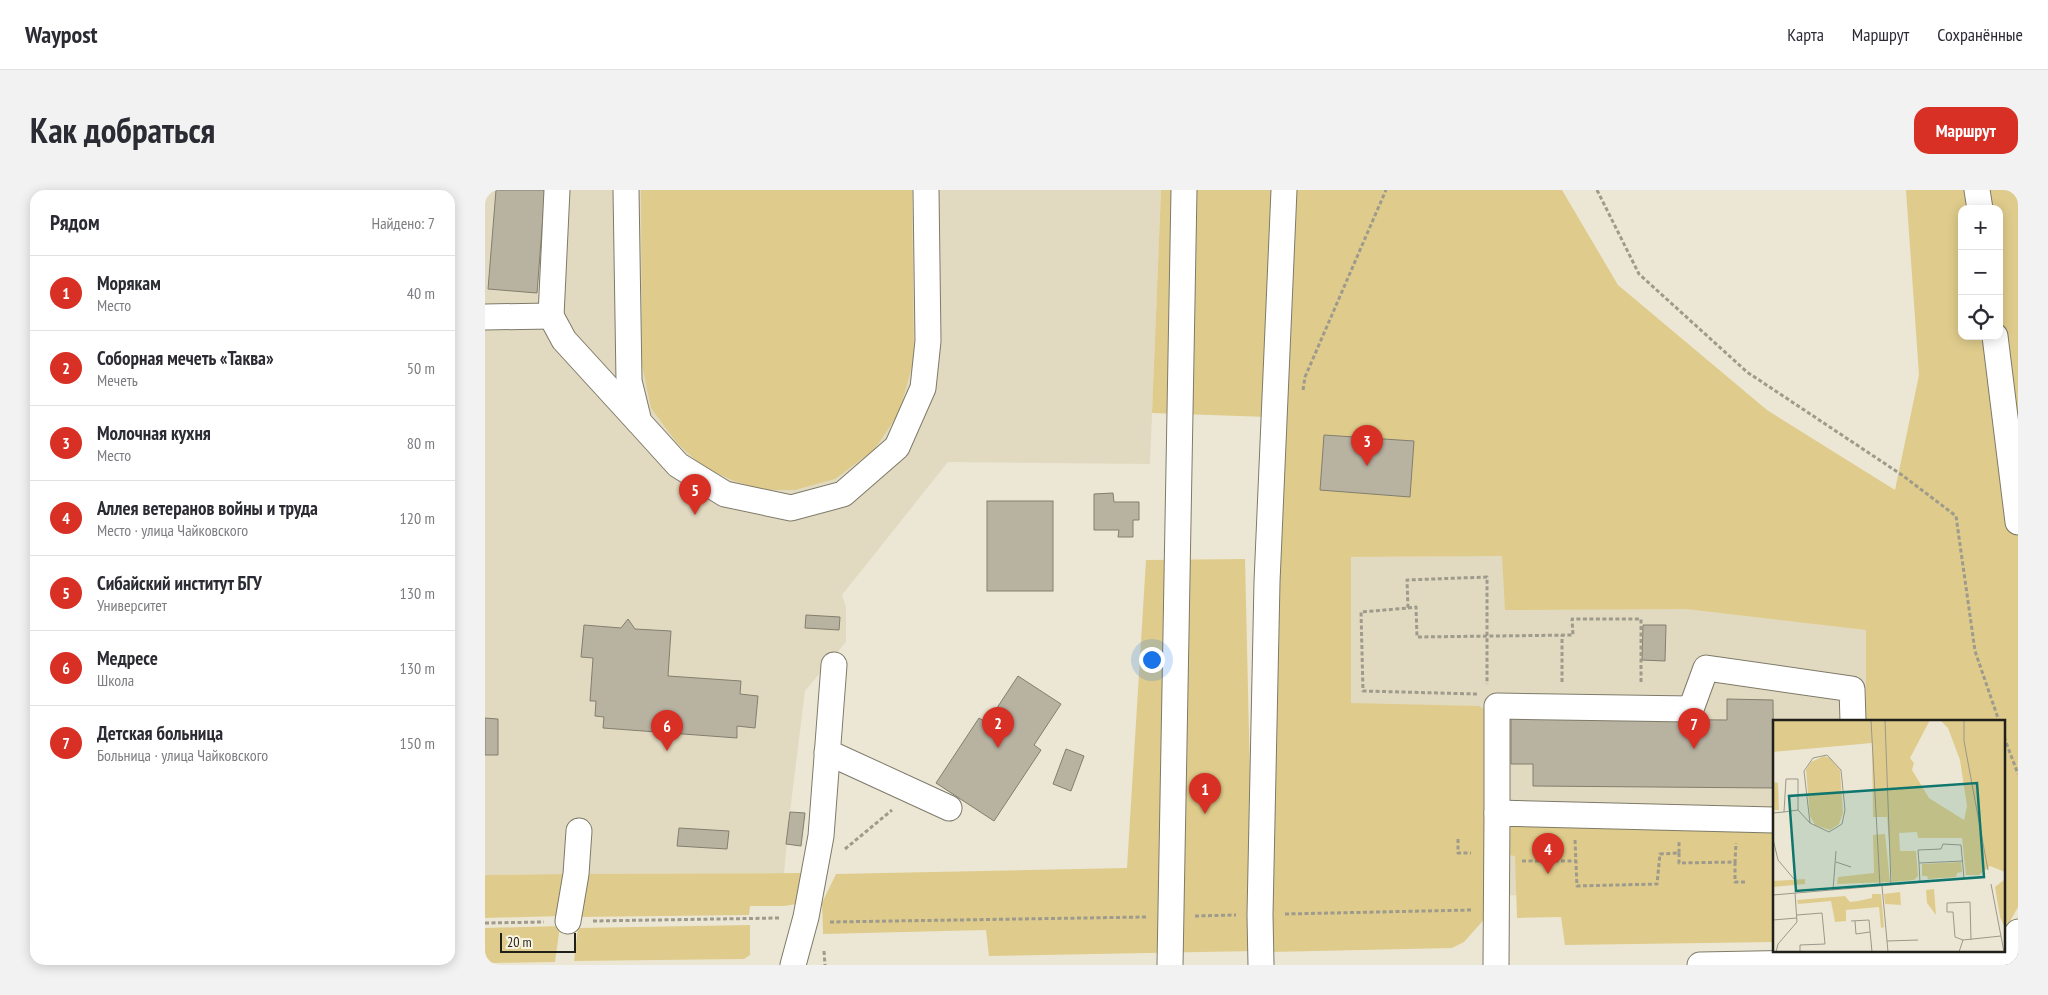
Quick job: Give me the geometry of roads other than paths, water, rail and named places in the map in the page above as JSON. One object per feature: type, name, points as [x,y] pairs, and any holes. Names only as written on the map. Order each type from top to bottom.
[{"type":"street","points":[[557,190],[551,316],[564,340],[678,465],[725,494],[791,508],[843,494],[897,448],[923,388],[928,341],[926,190]]},
{"type":"street","points":[[626,190],[629,381],[639,422]]},
{"type":"street","points":[[1169,965],[1184,190]]},
{"type":"street","points":[[1261,965],[1260,915],[1267,582],[1284,190]]},
{"type":"street","points":[[1977,190],[1979,205]]},
{"type":"street","points":[[485,317],[551,316]]},
{"type":"street","points":[[1995,340],[2018,522]]},
{"type":"street","points":[[793,965],[806,918],[821,836],[834,665]]},
{"type":"street","points":[[1496,965],[1498,861],[1492,700],[1561,707],[1691,709],[1707,668],[1852,689],[1853,720]]},
{"type":"street","points":[[827,752],[949,808]]},
{"type":"street","points":[[1497,812],[1773,820]]},
{"type":"street","points":[[568,922],[576,874],[579,831]]},
{"type":"street","points":[[1699,965],[1854,956],[2010,963],[2015,936],[2018,932]]},
{"type":"place","name":"Молочная кухня","points":[[1367,466]]},
{"type":"place","name":"Сибайский институт БГУ","points":[[695,515]]},
{"type":"place","name":"Соборная мечеть «Таква»","points":[[998,748]]},
{"type":"place","name":"Детская больница","points":[[1694,749]]},
{"type":"place","name":"Медресе","points":[[667,751]]},
{"type":"place","name":"Морякам","points":[[1205,814]]},
{"type":"place","name":"Аллея ветеранов войны и труда","points":[[1548,874]]}]
